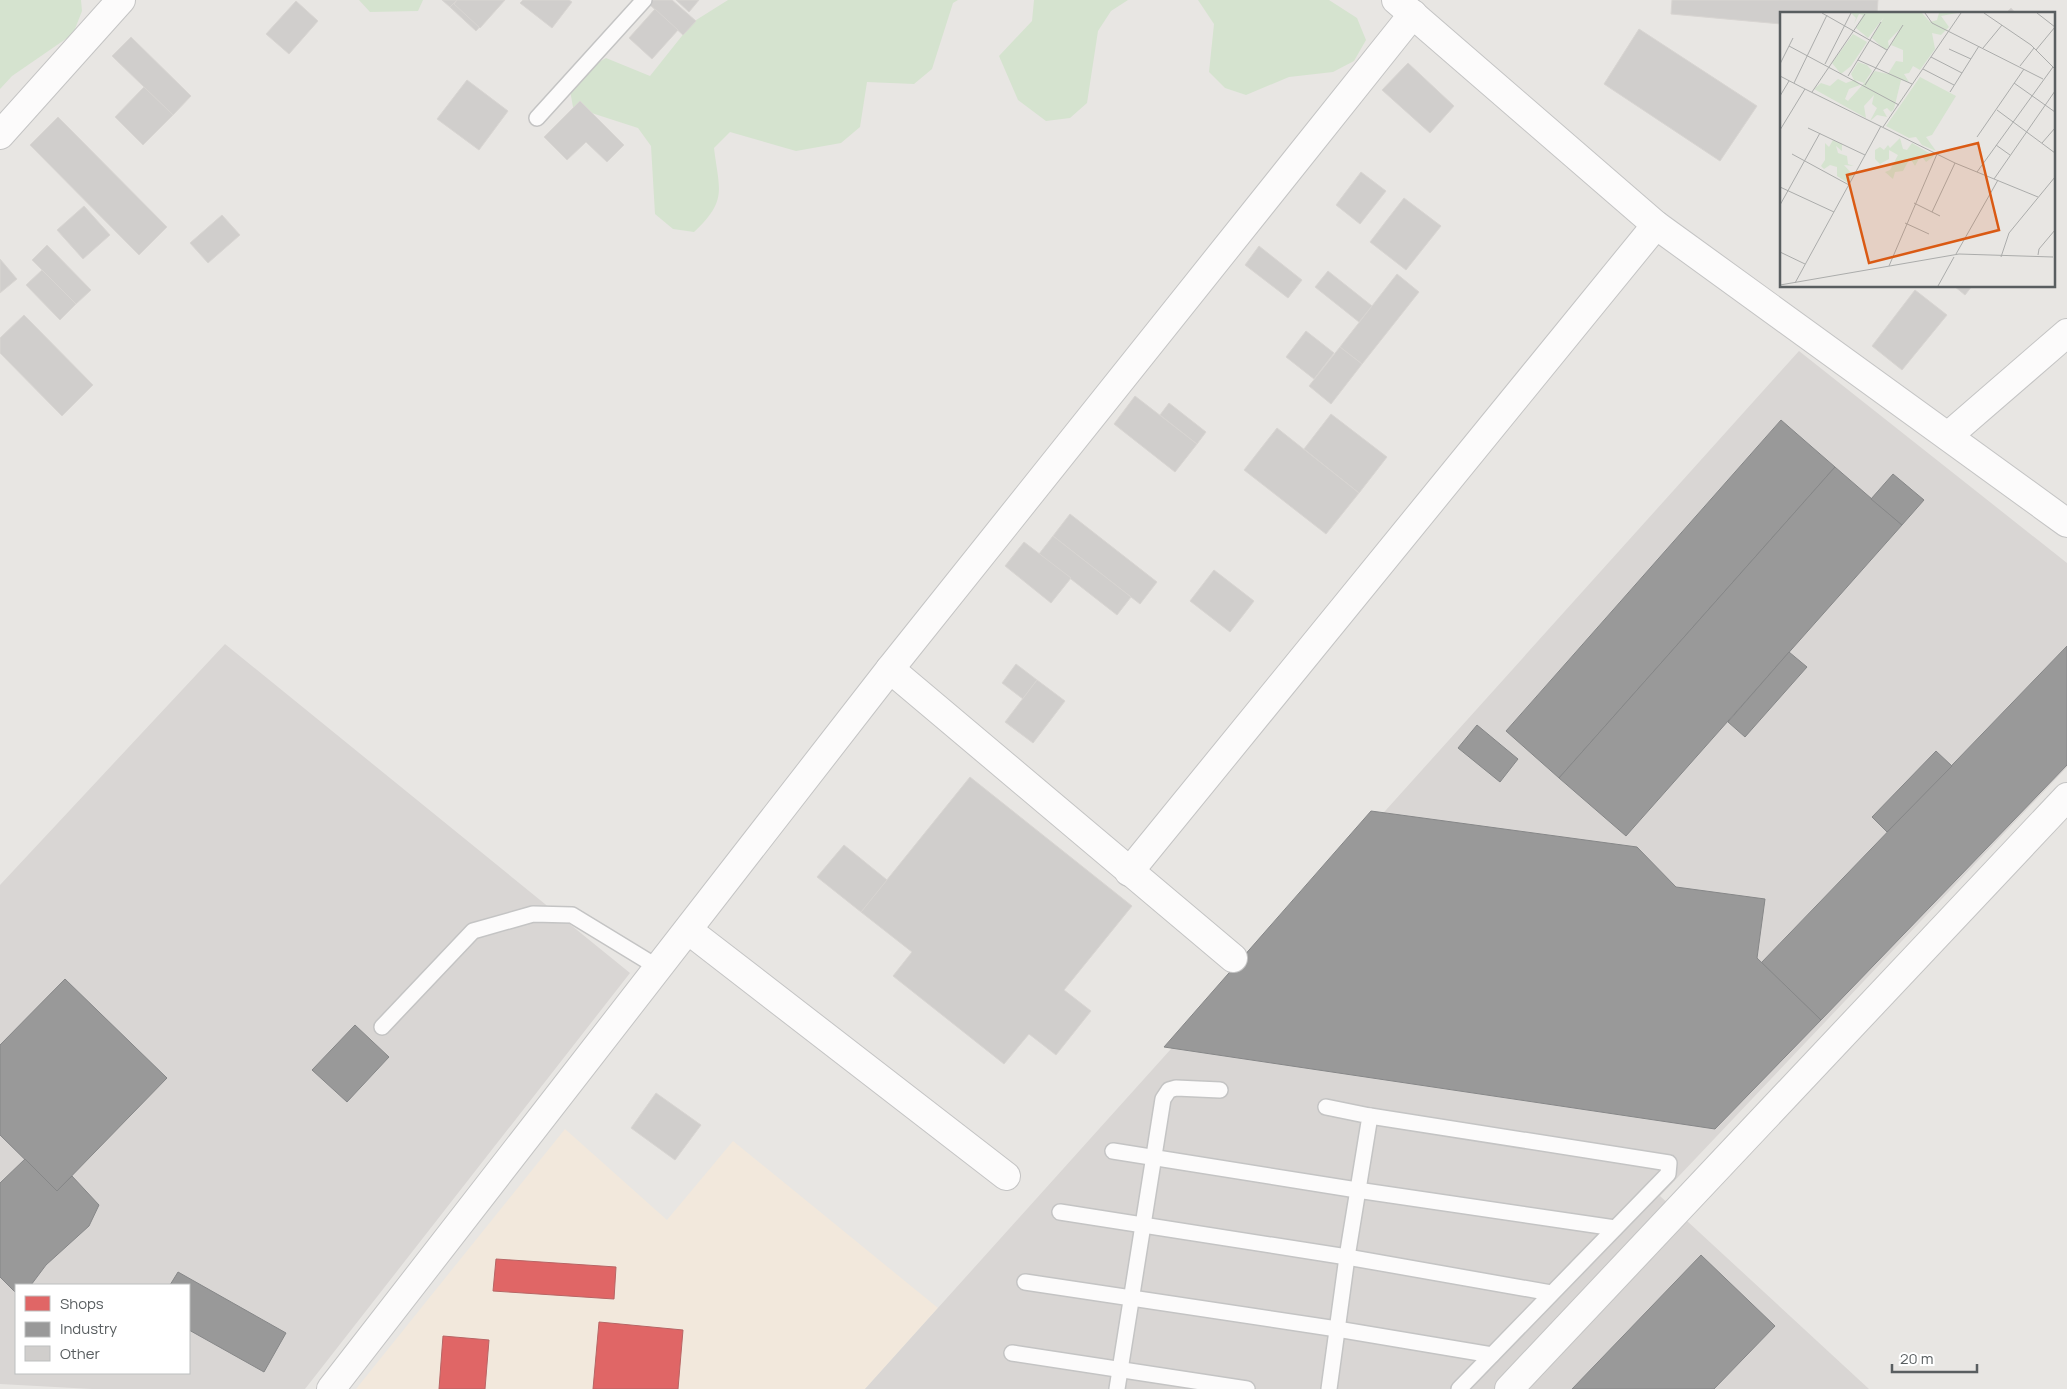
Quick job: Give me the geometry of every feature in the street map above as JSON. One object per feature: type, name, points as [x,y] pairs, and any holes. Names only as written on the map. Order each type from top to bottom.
[{"type":"street","points":[[0,135],[121,0]]},
{"type":"street","points":[[330,1389],[1404,7],[1656,225],[2067,523]]},
{"type":"street","points":[[1129,872],[1656,225]]},
{"type":"street","points":[[1948,436],[2067,333]]},
{"type":"street","points":[[890,669],[1233,958]]},
{"type":"street","points":[[1509,1389],[2067,797]]},
{"type":"street","points":[[688,930],[1006,1176]]},
{"type":"lane","points":[[537,118],[644,0]]},
{"type":"lane","points":[[382,1027],[473,931],[533,914],[572,915],[659,968]]},
{"type":"lane","points":[[1117,1389],[1163,1099],[1169,1090],[1176,1088],[1220,1090]]},
{"type":"lane","points":[[1326,1107],[1370,1116],[1669,1163],[1668,1174],[1459,1389]]},
{"type":"lane","points":[[1329,1389],[1357,1190],[1370,1116]]},
{"type":"lane","points":[[1113,1151],[1357,1190],[1615,1228]]},
{"type":"lane","points":[[1060,1212],[1347,1258],[1551,1294]]},
{"type":"lane","points":[[1026,1282],[1337,1329],[1492,1355]]},
{"type":"lane","points":[[1012,1353],[1247,1389]]},
{"type":"shaded area","points":[[1799,351],[2067,563],[2067,767],[1660,1196],[1869,1389],[865,1389]]},
{"type":"shaded area","points":[[225,644],[630,973],[305,1389],[92,1389],[0,1384],[0,885]]},
{"type":"shaded area","points":[[565,1129],[667,1220],[733,1141],[938,1308],[865,1389],[356,1389]]},
{"type":"green space","points":[[0,0],[81,0],[82,11],[73,34],[12,76],[0,89]]},
{"type":"green space","points":[[359,0],[423,0],[418,11],[370,12]]},
{"type":"green space","points":[[728,0],[958,0],[953,3],[932,69],[914,84],[867,82],[860,127],[841,143],[796,151],[730,132],[714,148],[719,194],[712,211],[694,232],[673,229],[655,214],[651,146],[638,128],[573,107],[569,85],[585,70],[606,58],[650,76],[693,22]]},
{"type":"green space","points":[[1034,0],[1128,0],[1111,11],[1098,31],[1087,103],[1070,118],[1046,121],[1018,100],[999,56],[1032,21]]},
{"type":"green space","points":[[1198,0],[1329,0],[1357,18],[1366,40],[1354,61],[1333,72],[1289,77],[1246,95],[1225,88],[1209,72],[1214,24]]},
{"type":"building: Shops","points":[[496,1259],[616,1267],[614,1299],[493,1291]]},
{"type":"building: Shops","points":[[599,1322],[683,1330],[678,1389],[593,1389]]},
{"type":"building: Shops","points":[[443,1336],[489,1340],[485,1389],[439,1389]]},
{"type":"building: Industry","points":[[1781,420],[1835,467],[1559,778],[1506,731]]},
{"type":"building: Industry","points":[[1835,467],[1902,525],[1626,836],[1559,778]]},
{"type":"building: Industry","points":[[1893,474],[1924,500],[1902,525],[1871,499]]},
{"type":"building: Industry","points":[[2067,646],[2067,765],[1821,1020],[1761,963]]},
{"type":"building: Industry","points":[[1789,652],[1807,667],[1745,737],[1728,722]]},
{"type":"building: Industry","points":[[1477,725],[1518,759],[1500,782],[1458,748]]},
{"type":"building: Industry","points":[[1936,751],[1952,766],[1887,832],[1872,817]]},
{"type":"building: Industry","points":[[1371,811],[1637,847],[1676,887],[1765,899],[1757,958],[1821,1020],[1715,1129],[1164,1047]]},
{"type":"building: Industry","points":[[65,979],[167,1078],[57,1191],[0,1135],[0,1045]]},
{"type":"building: Industry","points":[[355,1025],[389,1057],[347,1102],[312,1070]]},
{"type":"building: Industry","points":[[25,1159],[57,1191],[72,1176],[99,1205],[89,1226],[46,1265],[32,1284],[15,1284],[15,1292],[0,1277],[0,1183]]},
{"type":"building: Industry","points":[[1701,1255],[1775,1326],[1714,1389],[1572,1389]]},
{"type":"building: Industry","points":[[178,1272],[286,1333],[264,1372],[190,1331],[190,1284],[171,1284]]},
{"type":"building: Other","points":[[442,0],[457,0],[450,7]]},
{"type":"building: Other","points":[[457,0],[504,0],[476,31],[450,7]]},
{"type":"building: Other","points":[[457,0],[505,0],[480,28],[454,4]]},
{"type":"building: Other","points":[[523,0],[569,0],[572,2],[552,28],[520,3]]},
{"type":"building: Other","points":[[653,0],[672,0],[696,21],[683,35],[649,4]]},
{"type":"building: Other","points":[[676,0],[699,0],[689,12]]},
{"type":"building: Other","points":[[1672,0],[1878,0],[1877,12],[1780,12],[1780,24],[1671,14]]},
{"type":"building: Other","points":[[296,1],[318,21],[289,54],[266,34]]},
{"type":"building: Other","points":[[655,9],[678,30],[652,59],[629,38]]},
{"type":"building: Other","points":[[1639,29],[1757,106],[1720,161],[1604,84]]},
{"type":"building: Other","points":[[131,37],[191,96],[173,115],[112,56]]},
{"type":"building: Other","points":[[1408,63],[1454,106],[1430,133],[1382,90]]},
{"type":"building: Other","points":[[467,80],[508,111],[479,150],[437,119]]},
{"type":"building: Other","points":[[144,87],[173,115],[143,145],[115,117]]},
{"type":"building: Other","points":[[580,101],[624,145],[607,162],[586,142],[567,160],[544,137]]},
{"type":"building: Other","points":[[58,117],[167,227],[139,255],[30,145]]},
{"type":"building: Other","points":[[1361,172],[1386,191],[1360,224],[1336,205]]},
{"type":"building: Other","points":[[1404,198],[1441,226],[1406,270],[1370,242]]},
{"type":"building: Other","points":[[84,206],[110,235],[83,259],[57,230]]},
{"type":"building: Other","points":[[222,215],[240,235],[208,263],[190,243]]},
{"type":"building: Other","points":[[47,245],[91,290],[76,304],[32,260]]},
{"type":"building: Other","points":[[1259,246],[1302,280],[1288,298],[1245,265]]},
{"type":"building: Other","points":[[0,259],[17,279],[0,293]]},
{"type":"building: Other","points":[[42,270],[76,304],[60,320],[26,285]]},
{"type":"building: Other","points":[[1328,271],[1372,306],[1359,322],[1315,287]]},
{"type":"building: Other","points":[[1397,274],[1419,292],[1362,364],[1340,347]]},
{"type":"building: Other","points":[[1956,288],[1970,288],[1965,295]]},
{"type":"building: Other","points":[[1915,290],[1947,315],[1902,370],[1872,346]]},
{"type":"building: Other","points":[[24,315],[93,385],[62,416],[0,353],[0,338]]},
{"type":"building: Other","points":[[1306,331],[1334,353],[1314,379],[1286,357]]},
{"type":"building: Other","points":[[1340,347],[1362,364],[1331,404],[1309,386]]},
{"type":"building: Other","points":[[1135,396],[1197,444],[1175,472],[1114,424]]},
{"type":"building: Other","points":[[1169,403],[1206,432],[1197,444],[1160,415]]},
{"type":"building: Other","points":[[1331,414],[1387,457],[1359,493],[1304,449]]},
{"type":"building: Other","points":[[1277,428],[1359,493],[1326,534],[1244,470]]},
{"type":"building: Other","points":[[1070,514],[1157,582],[1140,604],[1053,536]]},
{"type":"building: Other","points":[[1053,536],[1131,597],[1117,615],[1039,554]]},
{"type":"building: Other","points":[[1024,542],[1071,578],[1051,603],[1005,566]]},
{"type":"building: Other","points":[[1214,570],[1254,601],[1230,632],[1190,601]]},
{"type":"building: Other","points":[[1016,664],[1037,680],[1023,699],[1002,683]]},
{"type":"building: Other","points":[[1037,680],[1065,701],[1033,743],[1005,722]]},
{"type":"building: Other","points":[[970,777],[1132,906],[1064,990],[1091,1011],[1056,1055],[1029,1034],[1004,1064],[893,976],[912,952],[861,912]]},
{"type":"building: Other","points":[[844,845],[887,880],[861,912],[817,877]]},
{"type":"building: Other","points":[[656,1093],[701,1125],[675,1160],[631,1128]]}]
